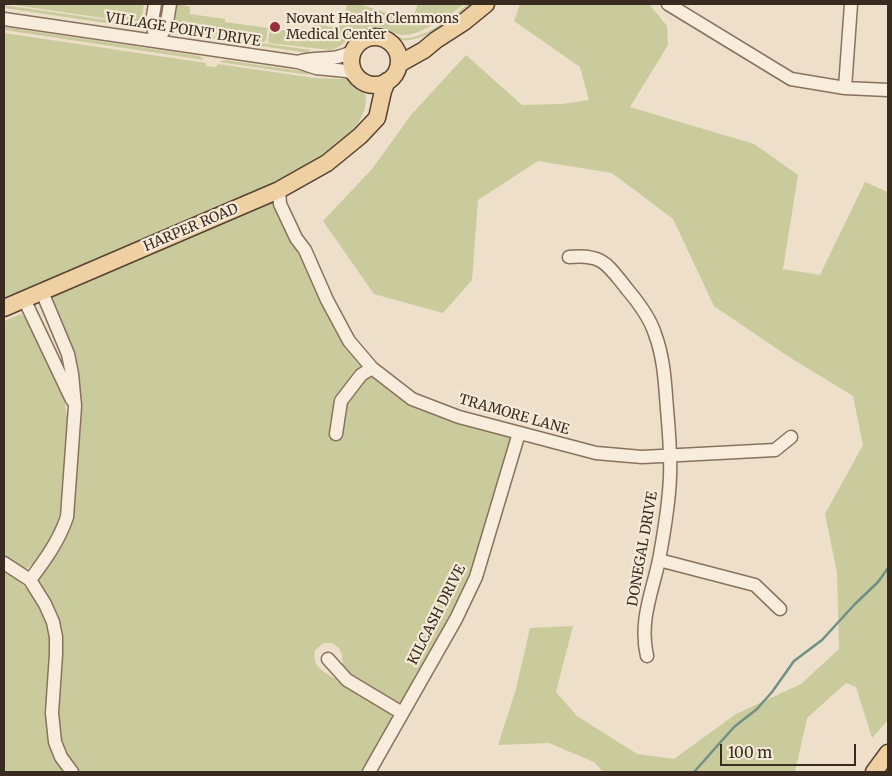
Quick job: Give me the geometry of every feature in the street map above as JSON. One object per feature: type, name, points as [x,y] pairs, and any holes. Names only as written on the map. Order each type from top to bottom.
[{"type":"main road","points":[[399,64],[424,50],[486,4]]},
{"type":"main road","points":[[366,128],[369,98],[366,88],[352,64],[353,51],[363,40],[370,37],[378,37],[391,43],[412,44],[436,40]]},
{"type":"main road","points":[[358,77],[365,82],[376,84],[392,77],[399,64],[399,56],[391,43]]},
{"type":"main road","name":"HARPER ROAD","points":[[4,308],[279,190],[313,172],[340,154],[377,118],[382,90],[386,81]]},
{"type":"main road","points":[[874,772],[888,753]]},
{"type":"street","points":[[155,4],[152,21],[156,41]]},
{"type":"street","points":[[156,41],[166,28],[170,4]]},
{"type":"street","points":[[668,4],[791,78],[845,88],[888,90]]},
{"type":"street","points":[[845,88],[852,4]]},
{"type":"street","name":"VILLAGE POINT DRIVE","points":[[4,18],[298,62],[316,68],[347,71],[358,77]]},
{"type":"street","name":"VILLAGE POINT DRIVE","points":[[298,62],[310,58],[337,59],[353,51]]},
{"type":"street","name":"TRAMORE LANE","points":[[279,190],[280,204],[296,238],[305,250],[327,300],[349,341],[372,368],[412,399],[459,417],[596,454],[642,457],[775,450],[791,437]]},
{"type":"street","name":"DONEGAL DRIVE","points":[[569,257],[584,256],[598,258],[613,272],[637,301],[655,333],[665,372],[671,456],[670,478],[659,560],[646,611],[643,639],[647,656]]},
{"type":"street","points":[[30,580],[55,544],[66,517],[75,406],[68,354],[42,292]]},
{"type":"street","points":[[24,299],[75,406]]},
{"type":"street","points":[[44,344],[61,337]]},
{"type":"street","points":[[336,434],[342,401],[361,375],[372,368]]},
{"type":"street","name":"KILCASH DRIVE","points":[[369,772],[456,619],[476,577],[519,433]]},
{"type":"street","points":[[659,560],[755,585],[780,609]]},
{"type":"street","points":[[4,563],[30,580],[46,604],[52,622],[56,637],[52,712],[55,742],[62,758],[72,772]]},
{"type":"street","points":[[328,659],[347,680],[402,713]]},
{"type":"green space","points":[[8,4],[144,4],[142,18],[136,23]]},
{"type":"green space","points":[[174,4],[183,4],[190,7],[190,14],[225,19],[225,22],[268,28],[266,40],[264,42],[173,28]]},
{"type":"green space","points":[[347,4],[359,4],[405,19],[407,13],[414,14],[418,4],[464,4],[443,19],[409,35],[397,34],[381,27],[371,26],[360,30],[340,46],[330,50],[269,43],[268,41],[270,28],[310,34],[312,26],[320,20],[328,27],[339,26],[344,19]]},
{"type":"green space","points":[[468,4],[472,4],[438,28],[418,38],[400,40],[383,33],[371,32],[366,33],[342,50],[362,34],[372,30],[378,30],[402,38],[424,34],[440,25]]},
{"type":"green space","points":[[520,4],[649,4],[667,26],[668,45],[630,107],[754,144],[798,175],[783,269],[820,275],[865,182],[888,192],[888,720],[872,738],[856,687],[846,683],[807,718],[795,772],[603,772],[594,762],[549,743],[498,745],[516,689],[530,628],[573,626],[556,692],[577,716],[637,754],[674,759],[736,714],[801,684],[839,649],[837,573],[825,514],[863,445],[853,396],[789,357],[714,306],[673,219],[612,173],[538,161],[478,200],[472,280],[443,313],[374,294],[323,221],[372,169],[411,115],[466,55],[522,105],[562,104],[589,100],[580,67],[514,21]]},
{"type":"green space","points":[[4,5],[134,24],[140,23],[140,27],[4,8]]},
{"type":"green space","points":[[4,27],[200,56],[204,60],[4,30]]},
{"type":"green space","points":[[175,31],[311,50],[308,53],[181,34]]},
{"type":"green space","points":[[4,33],[206,63],[206,66],[216,67],[218,64],[315,78],[341,79],[341,73],[361,84],[365,91],[365,106],[360,120],[351,132],[318,157],[282,178],[4,299]]},
{"type":"green space","points":[[224,60],[307,72],[309,75],[219,62]]},
{"type":"green space","points":[[271,202],[276,206],[372,376],[505,433],[510,437],[512,444],[466,590],[404,700],[396,704],[353,680],[343,667],[339,648],[332,643],[324,643],[315,650],[314,657],[321,670],[389,711],[393,719],[363,772],[81,772],[67,753],[57,723],[61,659],[38,579],[56,555],[68,530],[79,426],[52,298],[57,293]]},
{"type":"green space","points":[[21,314],[26,317],[64,398],[68,423],[60,513],[48,545],[34,563],[27,568],[21,567],[4,556],[4,321]]},
{"type":"green space","points":[[4,571],[29,591],[43,614],[47,627],[50,656],[45,711],[47,730],[53,749],[67,772],[4,772]]},
{"type":"waterway","points":[[694,772],[734,727],[757,709],[772,692],[794,661],[822,640],[878,582],[888,568]]},
{"type":"place","name":"Novant Health Clemmons Medical Center","points":[[275,27]]}]
